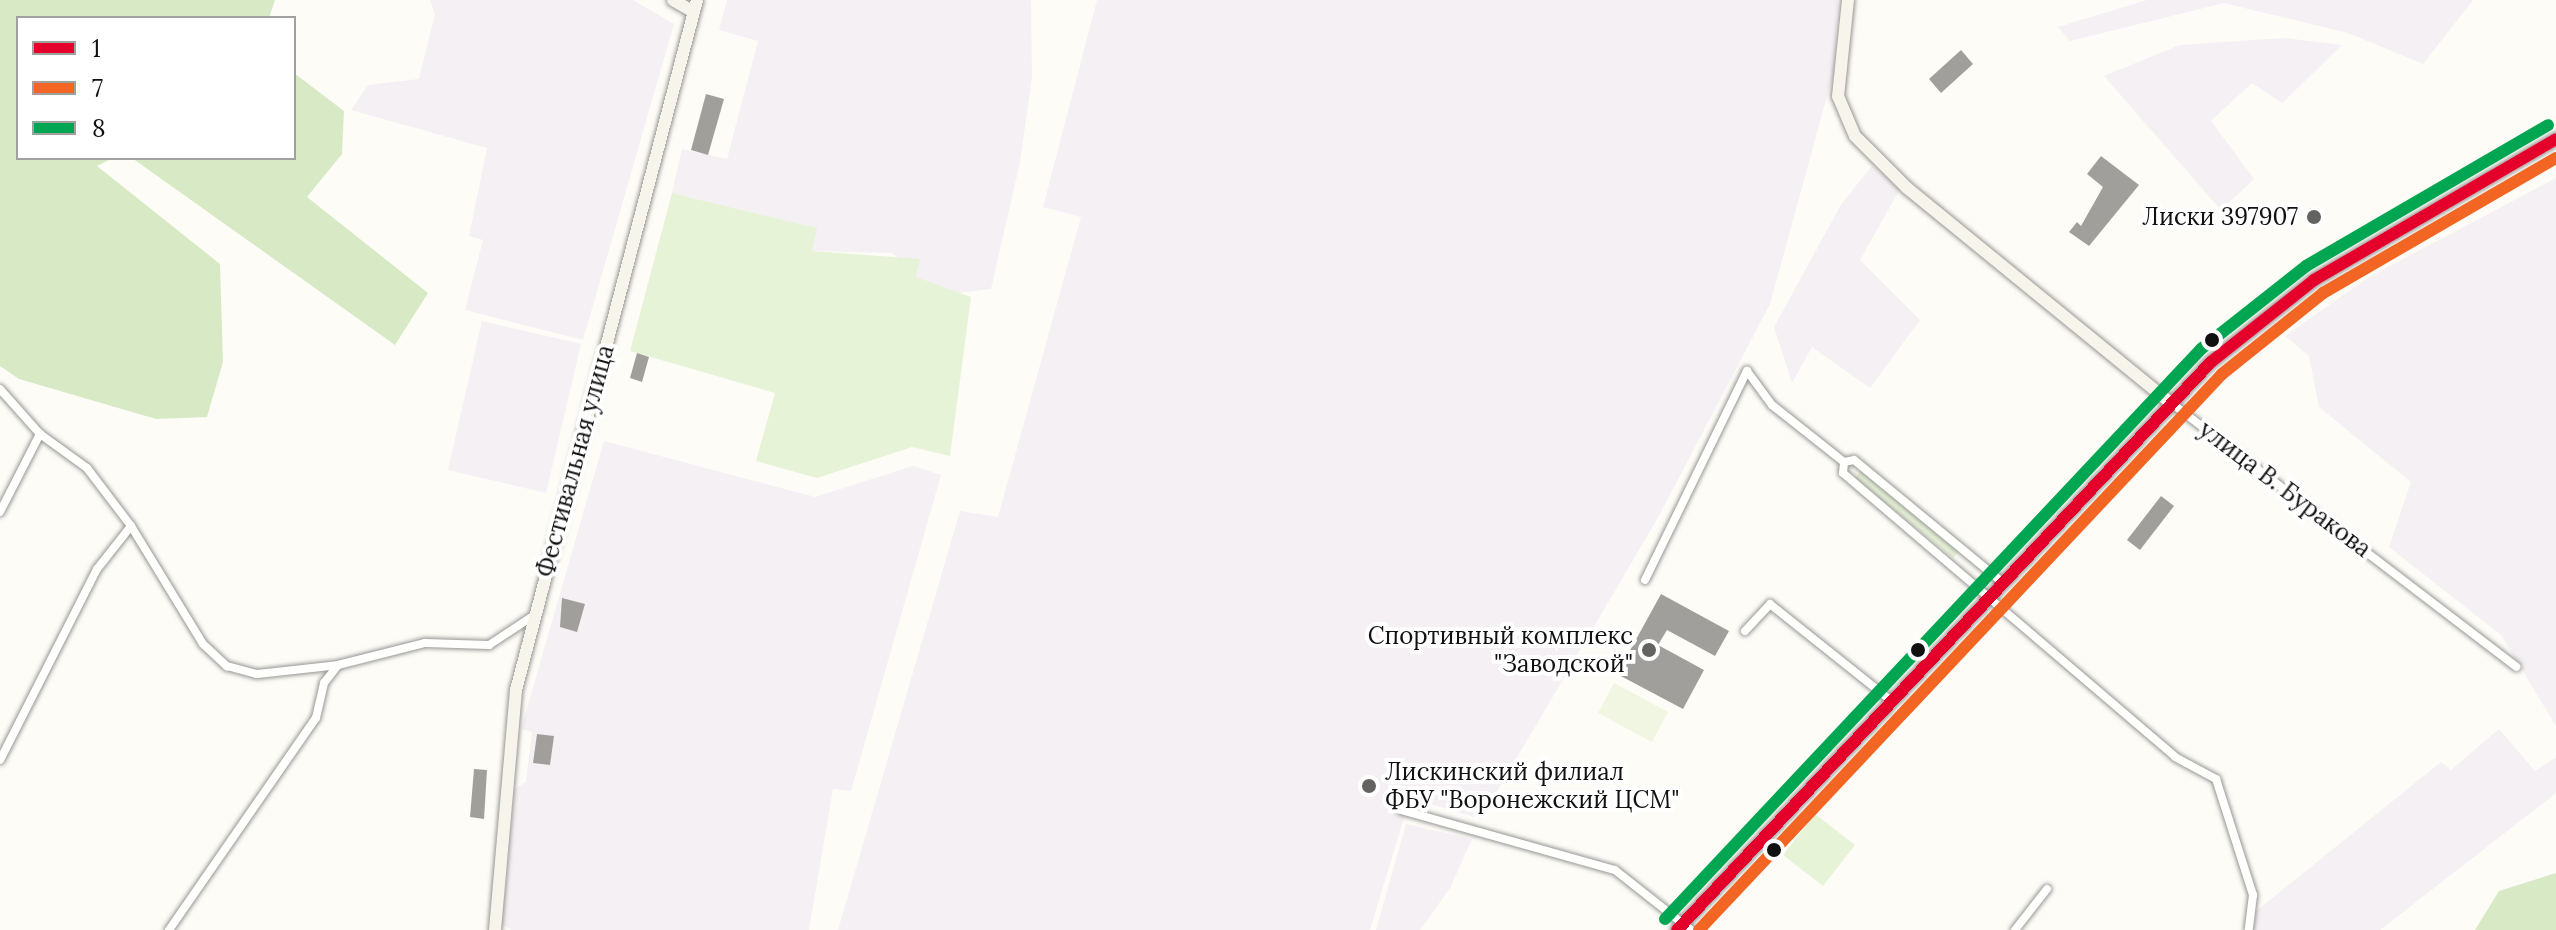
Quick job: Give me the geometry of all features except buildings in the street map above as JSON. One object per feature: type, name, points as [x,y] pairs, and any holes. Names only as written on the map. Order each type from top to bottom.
[{"type":"main road","points":[[673,0],[695,6]]},
{"type":"main road","name":"улица В. Буракова","points":[[1848,0],[1838,96],[1846,125],[1907,188],[2169,402]]},
{"type":"main road","name":"Фестивальная улица","points":[[495,930],[505,776],[533,616],[695,6]]},
{"type":"main road","points":[[1683,928],[1889,699],[2169,402],[2283,301],[2400,225],[2556,139]]},
{"type":"street","points":[[1645,580],[1747,371],[1772,405],[1844,462],[1854,460],[2001,581]]},
{"type":"street","points":[[0,389],[40,434],[87,468],[131,526],[203,644],[227,666],[257,674],[338,665],[425,643],[489,645],[533,616]]},
{"type":"street","name":"улица В. Буракова","points":[[2169,402],[2516,667]]},
{"type":"street","points":[[0,512],[40,434]]},
{"type":"street","points":[[1844,462],[1843,473],[1990,592],[2175,757],[2216,779],[2253,895],[2249,930]]},
{"type":"street","points":[[0,760],[97,569],[131,526]]},
{"type":"street","points":[[1745,631],[1770,604],[1889,699]]},
{"type":"street","points":[[169,930],[316,718],[324,683],[338,665]]},
{"type":"street","points":[[1401,810],[1615,870],[1683,928]]},
{"type":"street","points":[[2015,930],[2047,889]]},
{"type":"shaded area","points":[[430,0],[633,0],[674,24],[583,340],[465,310],[483,240],[469,236],[487,148],[351,110],[368,85],[419,79],[435,14]]},
{"type":"shaded area","points":[[727,0],[1031,0],[1032,76],[1020,162],[991,289],[958,293],[915,277],[918,271],[892,253],[812,251],[816,228],[672,193],[682,149],[727,159],[758,41],[719,30]]},
{"type":"shaded area","points":[[1097,0],[1838,0],[1834,71],[1770,304],[1660,514],[1481,819],[1410,798],[1370,930],[838,930],[960,511],[998,517],[1081,217],[1043,207]]},
{"type":"shaded area","points":[[2147,0],[2473,0],[2423,64],[2348,33],[2224,3],[2070,41],[2058,27]]},
{"type":"shaded area","points":[[2283,38],[2342,45],[2282,103],[2252,83],[2211,121],[2254,179],[2221,210],[2104,76],[2180,45]]},
{"type":"shaded area","points":[[1872,166],[1900,189],[1860,260],[1920,320],[1870,388],[1812,347],[1792,383],[1774,327],[1842,203]]},
{"type":"shaded area","points":[[2556,178],[2556,726],[2501,635],[2389,547],[2411,482],[2319,407],[2309,356],[2285,336],[2369,277]]},
{"type":"shaded area","points":[[482,321],[581,344],[546,493],[448,470]]},
{"type":"shaded area","points":[[604,441],[815,497],[913,466],[941,475],[851,791],[833,789],[809,930],[512,930],[502,925],[515,789],[526,782],[532,732],[521,729]]},
{"type":"shaded area","points":[[2499,729],[2535,771],[2556,757],[2556,793],[2380,930],[2253,930],[2255,912],[2441,762],[2451,770]]},
{"type":"shaded area","points":[[1406,824],[1472,839],[1450,888],[1420,930],[1376,930]]},
{"type":"green space","points":[[0,0],[275,0],[270,16],[16,16],[16,160],[109,160],[97,166],[220,264],[223,362],[207,417],[156,419],[19,379],[0,366]]},
{"type":"green space","points":[[296,75],[344,111],[342,154],[307,197],[428,293],[395,345],[135,160],[296,160]]},
{"type":"green space","points":[[672,193],[817,228],[812,251],[920,259],[916,277],[971,297],[950,456],[912,447],[817,478],[756,461],[775,393],[630,351]]},
{"type":"green space","points":[[1861,470],[1959,551],[1953,558],[1855,478]]},
{"type":"green space","points":[[1614,683],[1668,712],[1652,742],[1598,713]]},
{"type":"green space","points":[[1815,814],[1855,845],[1823,886],[1783,855]]},
{"type":"green space","points":[[2556,873],[2556,930],[2475,930],[2499,891]]},
{"type":"transit line","name":"8","points":[[1665,919],[2201,349],[2306,266],[2548,125]]},
{"type":"transit line","name":"1","points":[[1677,930],[2211,362],[2314,280],[2556,139]]},
{"type":"transit line","name":"7","points":[[1699,930],[2222,374],[2323,293],[2556,158]]},
{"type":"place","name":"Лиски 397907","points":[[2314,217]]},
{"type":"place","name":"Спортивный комплекс \"Заводской\"","points":[[1649,650]]},
{"type":"place","name":"Лискинский филиал ФБУ \"Воронежский ЦСМ\"","points":[[1369,786]]}]
